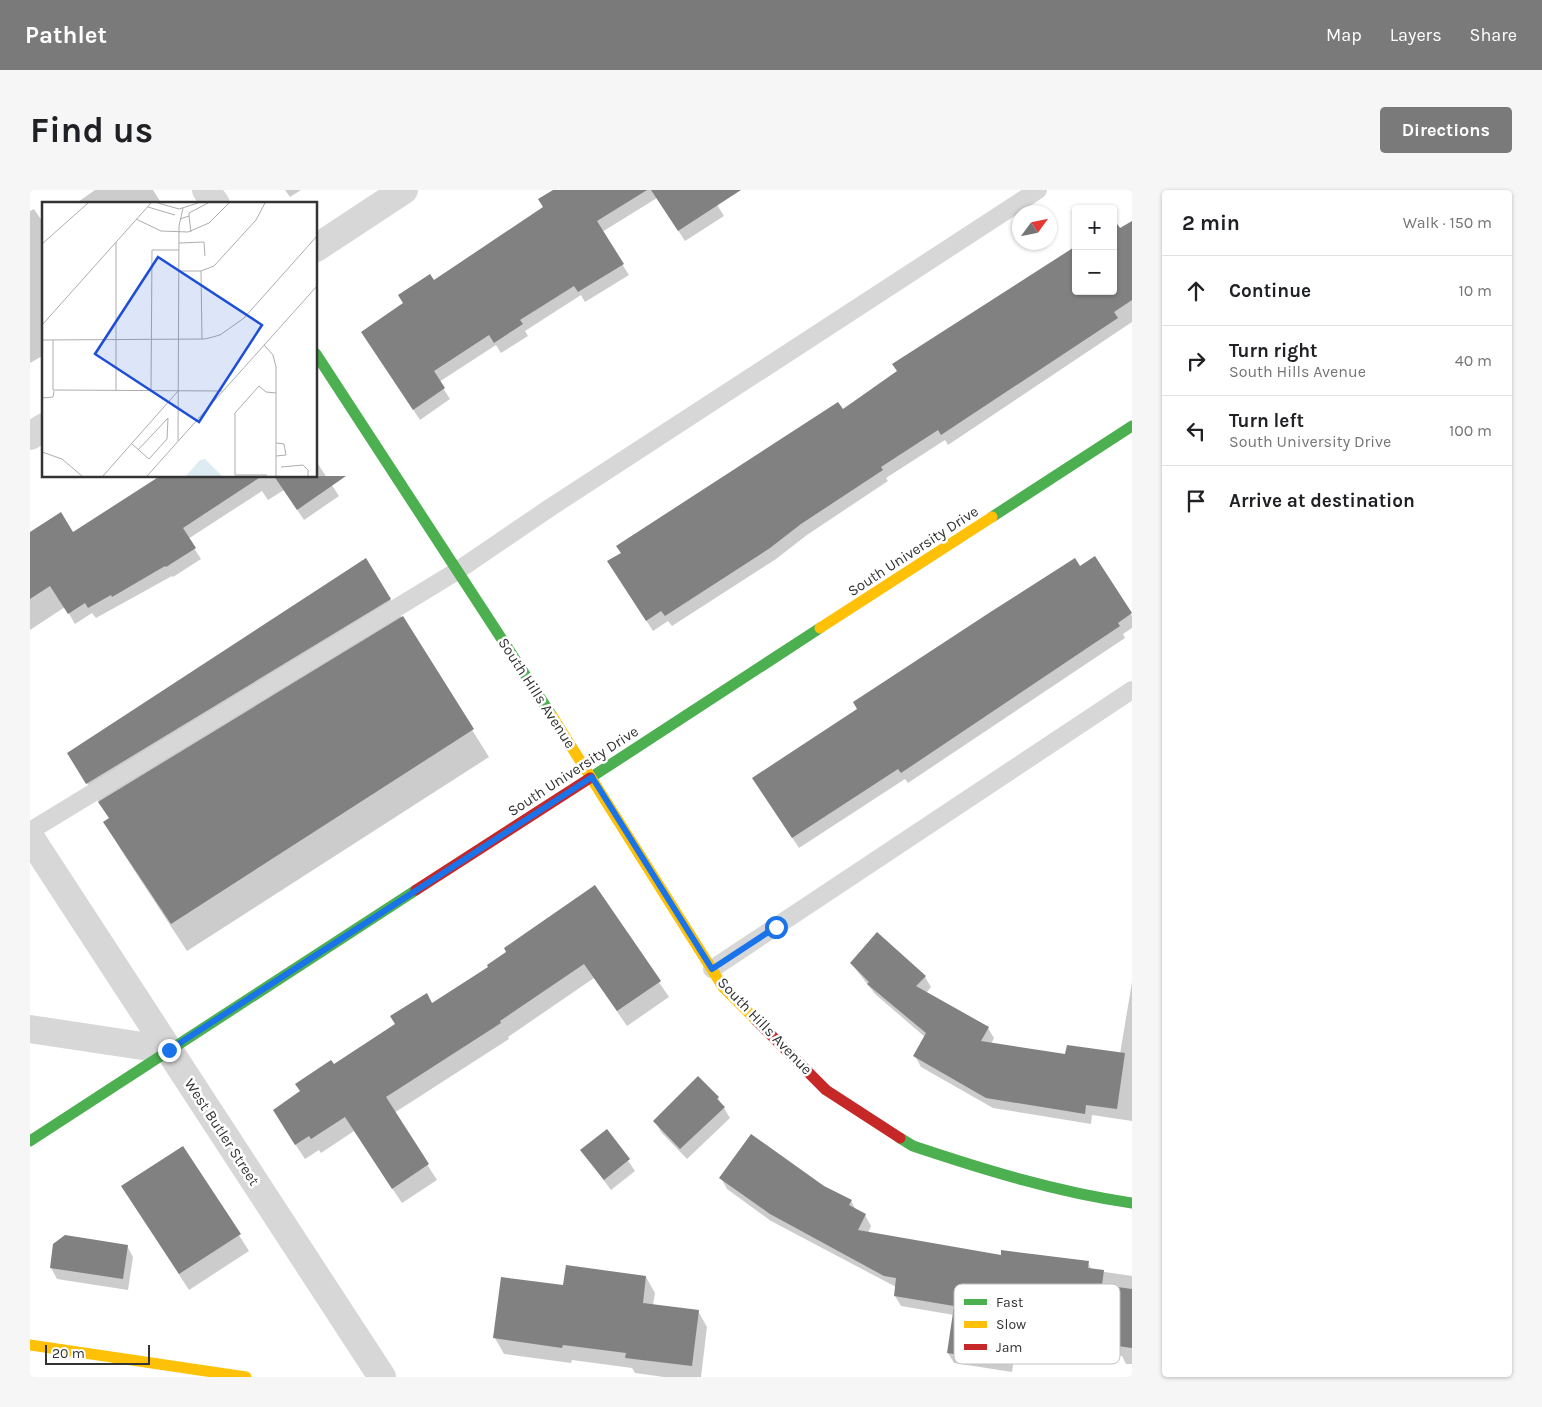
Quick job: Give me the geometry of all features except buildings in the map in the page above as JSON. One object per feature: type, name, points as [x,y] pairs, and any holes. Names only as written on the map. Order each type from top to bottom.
[{"type":"street","points":[[206,190],[215,202]]},
{"type":"street","points":[[318,247],[404,190]]},
{"type":"street","name":"South Hills Avenue","points":[[318,357],[592,777],[723,987],[826,1090],[913,1146],[1003,1176],[1090,1197],[1132,1203]]},
{"type":"street","points":[[30,436],[42,428]]},
{"type":"street","name":"South University Drive","points":[[30,1140],[1131,429]]},
{"type":"street","name":"West Butler Street","points":[[30,837],[382,1377]]},
{"type":"street","points":[[30,1030],[169,1050]]},
{"type":"street","points":[[30,1346],[246,1377]]},
{"type":"lane","points":[[30,831],[458,571],[548,510],[1038,190]]},
{"type":"lane","points":[[712,969],[1132,690]]},
{"type":"traffic: fast","points":[[318,357],[552,716]]},
{"type":"traffic: fast","points":[[992,517],[1132,426]]},
{"type":"traffic: fast","points":[[590,778],[820,628]]},
{"type":"traffic: fast","points":[[30,1141],[416,890]]},
{"type":"traffic: fast","points":[[900,1138],[913,1146],[1021,1179],[1076,1193],[1132,1203]]},
{"type":"traffic: slow","points":[[820,628],[992,517]]},
{"type":"traffic: slow","points":[[552,716],[723,987],[756,1020]]},
{"type":"traffic: slow","points":[[30,1345],[246,1377]]},
{"type":"traffic: jam","points":[[416,890],[590,778]]},
{"type":"traffic: jam","points":[[756,1020],[826,1090],[900,1138]]},
{"type":"route","points":[[169,1050],[592,777],[712,969],[776,927]]}]
